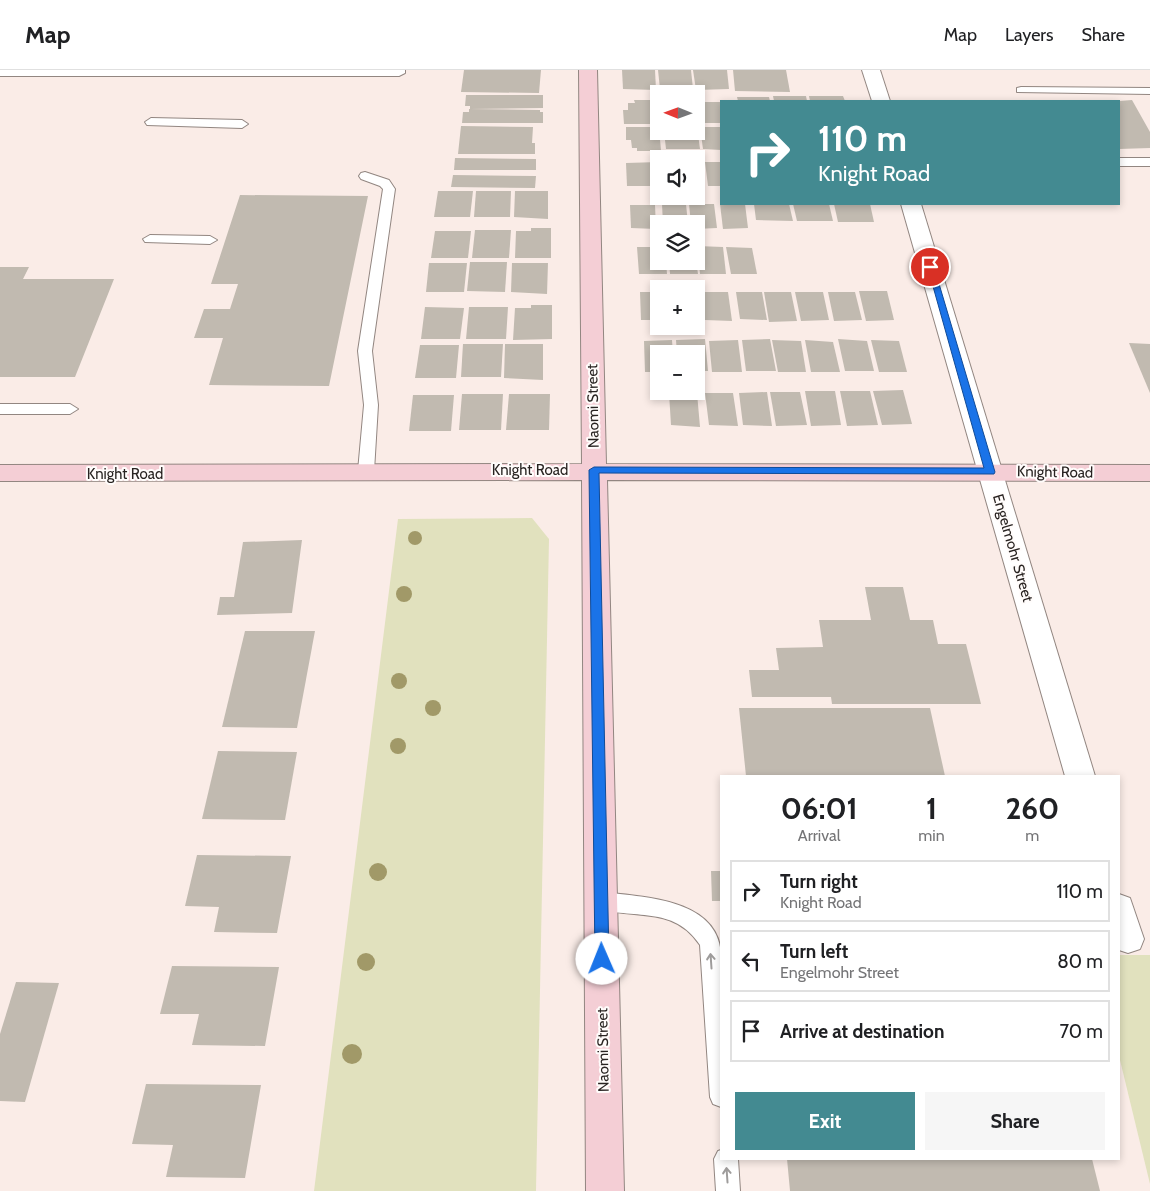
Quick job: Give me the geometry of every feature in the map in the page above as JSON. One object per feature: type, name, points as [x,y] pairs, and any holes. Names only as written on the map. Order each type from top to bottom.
[{"type":"street","name":"Naomi Street","points":[[588,70],[605,1191]]},
{"type":"street","points":[[872,70],[881,100]]},
{"type":"street","name":"Engelmohr Street","points":[[911,205],[1080,775]]},
{"type":"street","name":"Knight Road","points":[[0,474],[594,470],[1150,473]]},
{"type":"street","points":[[1120,911],[1128,939]]},
{"type":"lane","points":[[0,73],[399,73],[399,70]]},
{"type":"lane","points":[[1021,90],[1150,91]]},
{"type":"lane","points":[[151,122],[242,124]]},
{"type":"lane","points":[[1120,162],[1150,162]]},
{"type":"lane","points":[[365,176],[385,183],[390,189],[365,350],[371,405],[366,471]]},
{"type":"lane","points":[[150,239],[210,240]]},
{"type":"lane","points":[[0,409],[70,409]]},
{"type":"lane","points":[[601,901],[664,908],[698,925],[710,943],[720,1083]]},
{"type":"lane","points":[[726,1160],[728,1191]]},
{"type":"green space","points":[[532,518],[549,539],[536,1191],[314,1191],[398,519]]},
{"type":"green space","points":[[1120,955],[1150,955],[1150,1184],[1120,1060]]},
{"type":"building","points":[[464,70],[541,70],[539,93],[461,92]]},
{"type":"building","points":[[622,70],[655,70],[656,85],[650,85],[650,90],[623,89]]},
{"type":"building","points":[[658,70],[691,70],[693,85],[660,85]]},
{"type":"building","points":[[693,70],[727,70],[729,89],[705,90],[705,85],[695,85]]},
{"type":"building","points":[[733,70],[786,70],[790,92],[735,91]]},
{"type":"building","points":[[466,95],[543,95],[543,108],[470,109],[470,106],[465,106]]},
{"type":"building","points":[[773,96],[806,96],[807,100],[774,100]]},
{"type":"building","points":[[809,96],[843,96],[845,100],[810,100]]},
{"type":"building","points":[[737,97],[769,97],[770,100],[738,100]]},
{"type":"building","points":[[634,100],[650,100],[650,124],[624,124],[623,110],[628,110],[628,103],[635,103]]},
{"type":"building","points":[[1132,100],[1150,132],[1150,148],[1120,149],[1120,101]]},
{"type":"building","points":[[705,102],[720,102],[720,123],[705,123]]},
{"type":"building","points":[[469,109],[540,110],[540,112],[543,112],[543,123],[462,123],[463,112],[469,112]]},
{"type":"building","points":[[461,126],[533,127],[532,143],[535,143],[535,154],[458,154]]},
{"type":"building","points":[[626,127],[650,127],[650,140],[660,140],[661,150],[637,151],[637,148],[632,148],[631,140],[626,140]]},
{"type":"building","points":[[705,127],[720,127],[720,150],[703,149],[702,140],[705,140]]},
{"type":"building","points":[[665,140],[699,140],[700,149],[666,149]]},
{"type":"building","points":[[455,158],[536,159],[536,170],[454,170]]},
{"type":"building","points":[[650,162],[650,186],[627,186],[626,163]]},
{"type":"building","points":[[705,162],[720,162],[720,186],[708,186]]},
{"type":"building","points":[[453,175],[536,176],[535,188],[451,187]]},
{"type":"building","points":[[438,191],[473,191],[470,217],[434,217]]},
{"type":"building","points":[[476,191],[511,191],[510,217],[474,217]]},
{"type":"building","points":[[515,191],[548,191],[548,219],[514,217]]},
{"type":"building","points":[[240,195],[368,196],[329,386],[209,385],[223,338],[194,338],[204,309],[230,309],[238,284],[211,284]]},
{"type":"building","points":[[714,204],[717,228],[705,229],[705,215],[690,215],[689,205]]},
{"type":"building","points":[[630,205],[655,205],[655,215],[650,215],[650,229],[631,228]]},
{"type":"building","points":[[662,205],[686,205],[687,215],[663,215]]},
{"type":"building","points":[[720,205],[745,205],[748,228],[723,229]]},
{"type":"building","points":[[754,205],[789,205],[793,221],[756,220]]},
{"type":"building","points":[[793,205],[829,205],[833,221],[797,221]]},
{"type":"building","points":[[834,205],[870,205],[874,222],[838,222]]},
{"type":"building","points":[[531,228],[551,228],[551,258],[515,258],[516,231],[531,231]]},
{"type":"building","points":[[475,230],[511,230],[509,258],[472,258]]},
{"type":"building","points":[[435,231],[471,231],[468,258],[431,258]]},
{"type":"building","points":[[705,246],[723,247],[726,274],[700,274],[700,270],[705,270]]},
{"type":"building","points":[[637,247],[650,247],[650,270],[667,270],[667,274],[639,274]]},
{"type":"building","points":[[726,247],[752,248],[757,274],[731,274]]},
{"type":"building","points":[[470,262],[507,262],[505,292],[467,291]]},
{"type":"building","points":[[429,263],[467,263],[464,292],[426,292]]},
{"type":"building","points":[[512,263],[548,263],[547,294],[511,292]]},
{"type":"building","points":[[0,267],[29,267],[23,279],[114,279],[75,377],[0,377]]},
{"type":"building","points":[[670,270],[697,270],[698,274],[670,274]]},
{"type":"building","points":[[859,291],[887,291],[894,320],[866,321]]},
{"type":"building","points":[[640,292],[650,292],[650,320],[641,320]]},
{"type":"building","points":[[705,292],[728,292],[732,321],[705,320]]},
{"type":"building","points":[[736,292],[762,292],[767,320],[740,319]]},
{"type":"building","points":[[764,292],[791,292],[797,321],[769,322]]},
{"type":"building","points":[[795,292],[823,292],[829,320],[801,321]]},
{"type":"building","points":[[828,292],[855,292],[862,320],[834,321]]},
{"type":"building","points":[[531,305],[552,305],[552,339],[513,340],[515,308],[531,308]]},
{"type":"building","points":[[425,307],[464,308],[460,339],[421,339]]},
{"type":"building","points":[[469,307],[508,307],[506,339],[466,339]]},
{"type":"building","points":[[705,339],[708,371],[705,371],[705,345],[676,345],[676,340]]},
{"type":"building","points":[[770,339],[776,371],[746,371],[742,340]]},
{"type":"building","points":[[838,339],[867,341],[874,371],[845,371]]},
{"type":"building","points":[[672,340],[672,345],[650,345],[650,372],[645,372],[644,341]]},
{"type":"building","points":[[738,340],[742,372],[712,372],[709,341]]},
{"type":"building","points":[[772,340],[801,341],[806,372],[778,372]]},
{"type":"building","points":[[805,340],[833,342],[840,372],[811,372]]},
{"type":"building","points":[[871,340],[899,341],[907,372],[879,372]]},
{"type":"building","points":[[1129,343],[1150,344],[1150,393]]},
{"type":"building","points":[[463,344],[503,344],[501,377],[461,377]]},
{"type":"building","points":[[505,344],[543,344],[543,380],[504,378]]},
{"type":"building","points":[[420,345],[459,345],[456,378],[415,378]]},
{"type":"building","points":[[903,390],[912,424],[882,425],[873,391]]},
{"type":"building","points":[[805,391],[835,391],[841,425],[811,426]]},
{"type":"building","points":[[840,391],[870,391],[878,425],[847,426]]},
{"type":"building","points":[[767,392],[772,426],[743,425],[739,393]]},
{"type":"building","points":[[770,392],[800,392],[807,425],[776,426]]},
{"type":"building","points":[[705,393],[733,393],[738,426],[709,425]]},
{"type":"building","points":[[462,394],[503,394],[501,430],[459,430]]},
{"type":"building","points":[[509,394],[550,394],[549,430],[506,430]]},
{"type":"building","points":[[413,395],[454,395],[451,431],[409,431]]},
{"type":"building","points":[[669,400],[698,400],[700,427],[671,425]]},
{"type":"building","points":[[302,540],[292,613],[217,615],[220,597],[234,597],[243,542]]},
{"type":"building","points":[[865,587],[903,587],[910,620],[933,620],[938,644],[966,644],[981,704],[832,704],[831,697],[752,697],[749,670],[779,670],[776,648],[823,647],[819,620],[871,620]]},
{"type":"building","points":[[245,631],[315,631],[297,728],[222,727]]},
{"type":"building","points":[[739,708],[930,708],[945,775],[746,775]]},
{"type":"building","points":[[218,751],[297,752],[285,820],[202,819]]},
{"type":"building","points":[[197,855],[291,856],[277,933],[214,932],[219,907],[185,906]]},
{"type":"building","points":[[711,871],[720,871],[720,901],[712,901]]},
{"type":"building","points":[[172,966],[279,967],[265,1046],[192,1045],[199,1014],[160,1014]]},
{"type":"building","points":[[16,982],[59,983],[25,1102],[0,1101],[0,1034]]},
{"type":"building","points":[[146,1084],[261,1085],[245,1178],[166,1177],[173,1145],[132,1144]]},
{"type":"building","points":[[787,1160],[1092,1160],[1100,1191],[790,1191]]},
{"type":"route","points":[[602,959],[594,470],[990,472],[930,267]]}]
